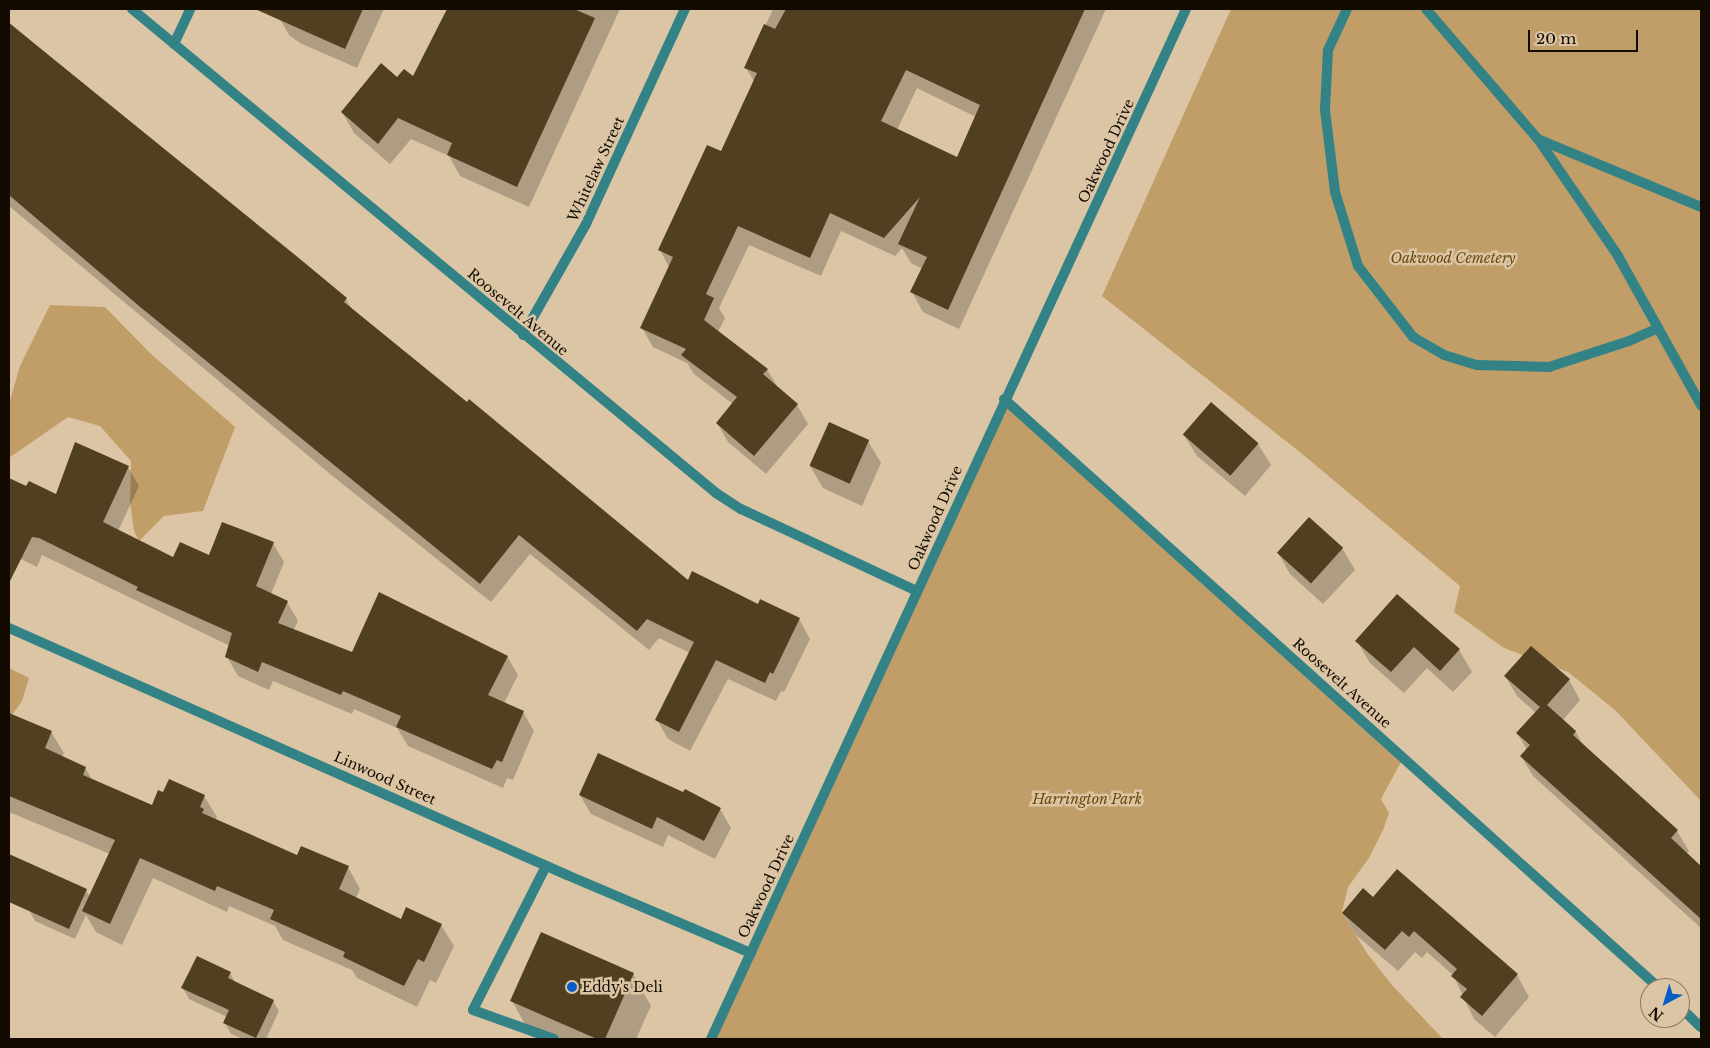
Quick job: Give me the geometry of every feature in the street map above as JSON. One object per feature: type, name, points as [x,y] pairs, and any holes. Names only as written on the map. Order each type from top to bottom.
[{"type":"street","name":"Roosevelt Avenue","points":[[132,9],[523,335],[722,497],[917,591]]},
{"type":"street","points":[[174,44],[190,9]]},
{"type":"street","name":"Whitelaw Street","points":[[523,335],[586,224],[685,9]]},
{"type":"street","name":"Oakwood Drive","points":[[711,1039],[1004,399],[1186,9]]},
{"type":"street","points":[[1347,9],[1328,50],[1325,110],[1335,192],[1358,266],[1413,337],[1444,355],[1477,365],[1549,366],[1629,341],[1658,328]]},
{"type":"street","points":[[1426,9],[1538,139],[1618,256],[1701,405]]},
{"type":"street","points":[[1538,139],[1701,207]]},
{"type":"street","name":"Roosevelt Avenue","points":[[1004,399],[1648,978]]},
{"type":"street","name":"Linwood Street","points":[[9,628],[546,866],[751,953]]},
{"type":"street","points":[[546,866],[473,1010],[554,1039]]},
{"type":"street","points":[[1690,1017],[1701,1027]]},
{"type":"green space","name":"Oakwood Cemetery","points":[[1231,9],[1701,9],[1701,801],[1615,710],[1568,672],[1504,648],[1454,612],[1460,586],[1301,453],[1102,296]]},
{"type":"green space","points":[[50,305],[105,307],[151,354],[235,427],[203,511],[164,516],[139,541],[134,531],[130,502],[131,461],[100,426],[68,417],[9,458],[9,404],[20,366]]},
{"type":"green space","name":"Harrington Park","points":[[1004,399],[1402,760],[1381,799],[1389,813],[1383,830],[1369,858],[1348,887],[1342,912],[1366,952],[1392,985],[1443,1039],[711,1039]]},
{"type":"green space","points":[[9,668],[29,678],[22,701],[9,719]]},
{"type":"building","points":[[255,9],[363,9],[345,49]]},
{"type":"building","points":[[447,9],[574,9],[595,18],[517,187],[447,155],[452,143],[398,118],[378,144],[341,112],[381,63],[397,77],[404,69],[413,76]]},
{"type":"building","points":[[786,9],[1085,9],[948,310],[910,292],[927,257],[898,244],[920,197],[884,238],[830,213],[810,258],[738,226],[706,294],[714,298],[704,320],[768,369],[763,374],[798,404],[754,456],[716,423],[737,397],[681,355],[686,349],[640,328],[673,257],[658,250],[707,145],[721,151],[757,73],[744,68],[764,24],[775,29]],"holes":[[[906,70],[980,105],[957,157],[881,121]]]},
{"type":"building","points":[[9,23],[347,298],[344,302],[467,402],[469,399],[688,580],[692,571],[758,604],[760,599],[800,618],[773,674],[770,672],[765,683],[716,660],[679,732],[655,720],[694,642],[647,619],[637,631],[519,535],[480,584],[139,306],[9,195]]},
{"type":"building","points":[[1211,402],[1259,443],[1230,476],[1183,434]]},
{"type":"building","points":[[829,422],[869,440],[850,484],[809,466]]},
{"type":"building","points":[[75,442],[129,466],[103,522],[173,557],[180,542],[209,555],[222,522],[274,542],[256,586],[288,601],[278,623],[352,652],[379,592],[508,656],[488,695],[524,711],[502,762],[497,760],[492,769],[396,727],[401,716],[343,691],[341,695],[262,662],[258,672],[225,657],[232,633],[136,590],[138,587],[39,538],[32,537],[9,583],[9,478],[26,486],[29,481],[56,494]]},
{"type":"building","points":[[1309,517],[1343,548],[1311,583],[1277,553]]},
{"type":"building","points":[[1397,594],[1460,649],[1440,671],[1414,647],[1391,672],[1355,641]]},
{"type":"building","points":[[1531,646],[1570,679],[1547,705],[1576,731],[1573,735],[1678,830],[1671,838],[1701,866],[1701,919],[1520,756],[1530,745],[1516,733],[1540,707],[1504,676]]},
{"type":"building","points":[[9,713],[52,731],[45,748],[86,767],[83,775],[152,805],[158,790],[163,792],[169,779],[205,795],[200,807],[204,809],[202,813],[297,855],[301,846],[349,866],[339,889],[401,919],[406,907],[442,924],[424,962],[418,959],[404,986],[343,957],[345,952],[270,919],[274,910],[217,886],[215,891],[140,858],[110,924],[82,911],[115,840],[9,796]]},
{"type":"building","points":[[598,753],[683,792],[685,789],[721,808],[704,841],[657,817],[652,829],[579,795]]},
{"type":"building","points":[[9,854],[87,889],[69,929],[9,902]]},
{"type":"building","points":[[1397,869],[1518,974],[1482,1016],[1460,997],[1467,989],[1451,976],[1457,969],[1414,931],[1409,937],[1402,931],[1385,950],[1342,913],[1363,888],[1373,897]]},
{"type":"building","name":"Eddy's Deli","points":[[541,932],[634,973],[605,1039],[597,1039],[510,1001]]},
{"type":"building","points":[[197,956],[231,972],[228,978],[274,1000],[256,1038],[223,1023],[229,1010],[181,988]]},
{"type":"place","name":"Eddy's Deli","points":[[572,987]]}]
